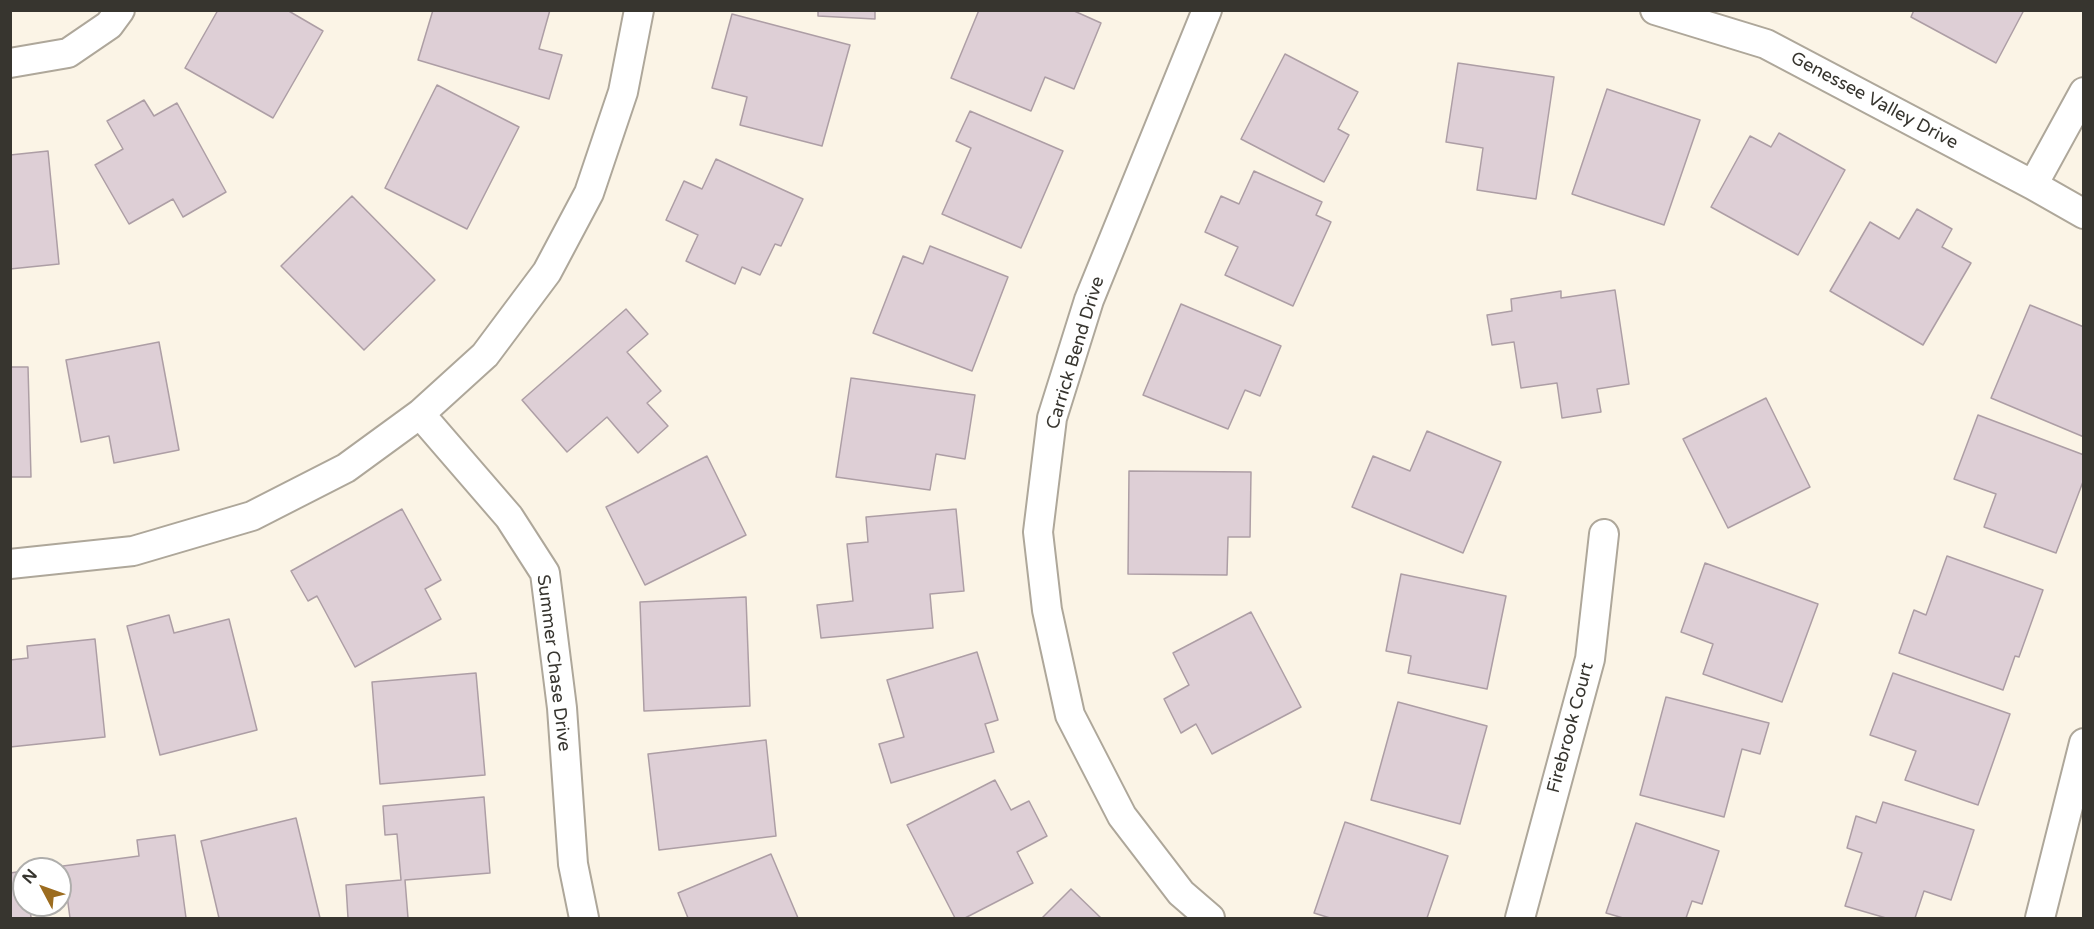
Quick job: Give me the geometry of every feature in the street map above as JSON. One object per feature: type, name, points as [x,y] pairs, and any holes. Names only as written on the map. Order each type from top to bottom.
[{"type":"street","points":[[10,564],[133,551],[252,516],[346,468],[420,414],[485,355],[547,272],[589,193],[623,92],[639,10]]},
{"type":"street","name":"Carrick Bend Drive","points":[[1207,10],[1089,300],[1052,418],[1038,532],[1047,610],[1070,715],[1122,816],[1181,893],[1210,918]]},
{"type":"street","name":"Genessee Valley Drive","points":[[1655,10],[1766,44],[2032,184],[2084,214]]},
{"type":"street","points":[[10,63],[68,53],[114,18]]},
{"type":"street","points":[[2032,184],[2084,92]]},
{"type":"street","name":"Summer Chase Drive","points":[[420,414],[509,517],[545,573],[562,708],[573,864],[584,918]]},
{"type":"street","name":"Firebrook Court","points":[[1520,918],[1590,659],[1604,534]]},
{"type":"street","points":[[2040,918],[2084,742]]},
{"type":"building","points":[[218,10],[287,10],[323,31],[273,118],[185,68]]},
{"type":"building","points":[[433,10],[550,10],[539,49],[562,55],[549,99],[418,60]]},
{"type":"building","points":[[818,10],[875,10],[875,19],[818,16]]},
{"type":"building","points":[[979,10],[1072,10],[1101,23],[1074,89],[1045,77],[1031,111],[951,78]]},
{"type":"building","points":[[1914,10],[2024,10],[1996,63],[1911,17]]},
{"type":"building","points":[[732,14],[850,45],[822,146],[740,125],[747,97],[712,88]]},
{"type":"building","points":[[1285,54],[1358,92],[1338,129],[1349,135],[1324,182],[1241,139]]},
{"type":"building","points":[[1458,63],[1554,77],[1536,199],[1477,190],[1483,148],[1446,142]]},
{"type":"building","points":[[437,85],[519,127],[467,229],[385,188]]},
{"type":"building","points":[[1607,89],[1700,120],[1664,225],[1572,194]]},
{"type":"building","points":[[144,100],[154,116],[177,103],[226,192],[183,217],[173,199],[129,224],[95,165],[123,149],[107,121]]},
{"type":"building","points":[[970,111],[1063,151],[1021,248],[942,214],[971,148],[956,141]]},
{"type":"building","points":[[1779,133],[1845,170],[1798,255],[1711,207],[1750,136],[1771,147]]},
{"type":"building","points":[[48,151],[59,264],[10,269],[10,155]]},
{"type":"building","points":[[716,159],[803,199],[781,246],[775,244],[760,275],[742,267],[735,284],[686,261],[698,235],[666,220],[684,181],[702,189]]},
{"type":"building","points":[[1254,171],[1322,202],[1316,215],[1331,222],[1293,306],[1225,275],[1238,247],[1205,232],[1221,196],[1239,204]]},
{"type":"building","points":[[352,196],[435,280],[364,350],[281,266]]},
{"type":"building","points":[[1917,209],[1952,229],[1942,247],[1971,263],[1923,345],[1830,291],[1870,222],[1899,239]]},
{"type":"building","points":[[930,246],[1008,277],[972,371],[873,333],[903,256],[923,264]]},
{"type":"building","points":[[1615,290],[1629,384],[1597,389],[1601,412],[1562,418],[1557,383],[1521,388],[1514,342],[1492,345],[1487,315],[1512,311],[1511,299],[1561,291],[1561,298]]},
{"type":"building","points":[[1181,304],[1281,346],[1260,396],[1245,390],[1228,429],[1143,395]]},
{"type":"building","points":[[2030,305],[2084,327],[2084,437],[1991,398]]},
{"type":"building","points":[[626,309],[648,334],[627,352],[661,391],[647,403],[668,426],[638,453],[607,417],[567,452],[522,400]]},
{"type":"building","points":[[159,342],[179,450],[114,463],[109,436],[81,442],[66,360]]},
{"type":"building","points":[[10,367],[28,367],[31,477],[10,477]]},
{"type":"building","points":[[851,378],[975,395],[965,459],[936,454],[930,490],[836,477]]},
{"type":"building","points":[[1766,398],[1810,487],[1728,528],[1683,439]]},
{"type":"building","points":[[1978,415],[2084,455],[2084,479],[2056,553],[1984,527],[1996,494],[1954,479]]},
{"type":"building","points":[[1427,431],[1501,462],[1463,553],[1352,507],[1373,456],[1410,471]]},
{"type":"building","points":[[707,456],[746,535],[645,585],[606,507]]},
{"type":"building","points":[[1129,471],[1251,472],[1250,537],[1228,537],[1227,575],[1128,574]]},
{"type":"building","points":[[402,509],[441,580],[425,589],[441,619],[355,667],[317,596],[308,601],[291,571]]},
{"type":"building","points":[[956,509],[964,591],[930,594],[933,628],[821,638],[817,605],[853,601],[847,544],[868,542],[866,517]]},
{"type":"building","points":[[1947,556],[2043,590],[2019,657],[2015,656],[2003,690],[1899,653],[1914,610],[1926,615]]},
{"type":"building","points":[[1705,563],[1818,604],[1782,702],[1703,674],[1713,644],[1681,632]]},
{"type":"building","points":[[1401,574],[1506,596],[1487,689],[1408,673],[1411,656],[1386,651]]},
{"type":"building","points":[[746,597],[750,706],[644,711],[640,602]]},
{"type":"building","points":[[1251,612],[1301,707],[1212,754],[1196,724],[1181,733],[1164,699],[1189,685],[1173,653]]},
{"type":"building","points":[[169,615],[174,633],[229,619],[257,730],[160,755],[127,626]]},
{"type":"building","points":[[95,639],[105,737],[10,747],[10,660],[28,658],[27,646]]},
{"type":"building","points":[[977,652],[998,720],[985,724],[994,752],[891,783],[879,744],[904,737],[887,680]]},
{"type":"building","points":[[476,673],[485,775],[380,784],[372,682]]},
{"type":"building","points":[[1893,673],[2010,714],[1978,805],[1905,780],[1916,751],[1870,735]]},
{"type":"building","points":[[1666,697],[1769,723],[1760,754],[1742,749],[1724,817],[1640,795]]},
{"type":"building","points":[[1398,702],[1487,726],[1460,824],[1371,800]]},
{"type":"building","points":[[766,740],[776,836],[659,850],[648,754]]},
{"type":"building","points":[[995,780],[1011,810],[1029,801],[1047,836],[1017,852],[1033,883],[965,918],[955,918],[907,825]]},
{"type":"building","points":[[484,797],[490,873],[405,880],[408,918],[348,918],[346,885],[401,880],[397,834],[385,835],[383,806]]},
{"type":"building","points":[[1883,802],[1974,830],[1951,900],[1924,891],[1915,918],[1886,918],[1845,906],[1862,853],[1847,848],[1856,816],[1876,823]]},
{"type":"building","points":[[296,818],[320,918],[219,918],[201,841]]},
{"type":"building","points":[[1345,822],[1448,856],[1427,918],[1330,918],[1314,913]]},
{"type":"building","points":[[1636,823],[1719,851],[1702,904],[1692,901],[1686,918],[1623,918],[1606,913]]},
{"type":"building","points":[[175,835],[186,918],[70,918],[72,917],[72,865],[139,856],[137,840]]},
{"type":"building","points":[[771,854],[798,918],[688,918],[678,893]]},
{"type":"building","points":[[10,873],[12,873],[12,917],[31,918],[10,918]]},
{"type":"building","points":[[1071,889],[1101,918],[1042,918]]}]
